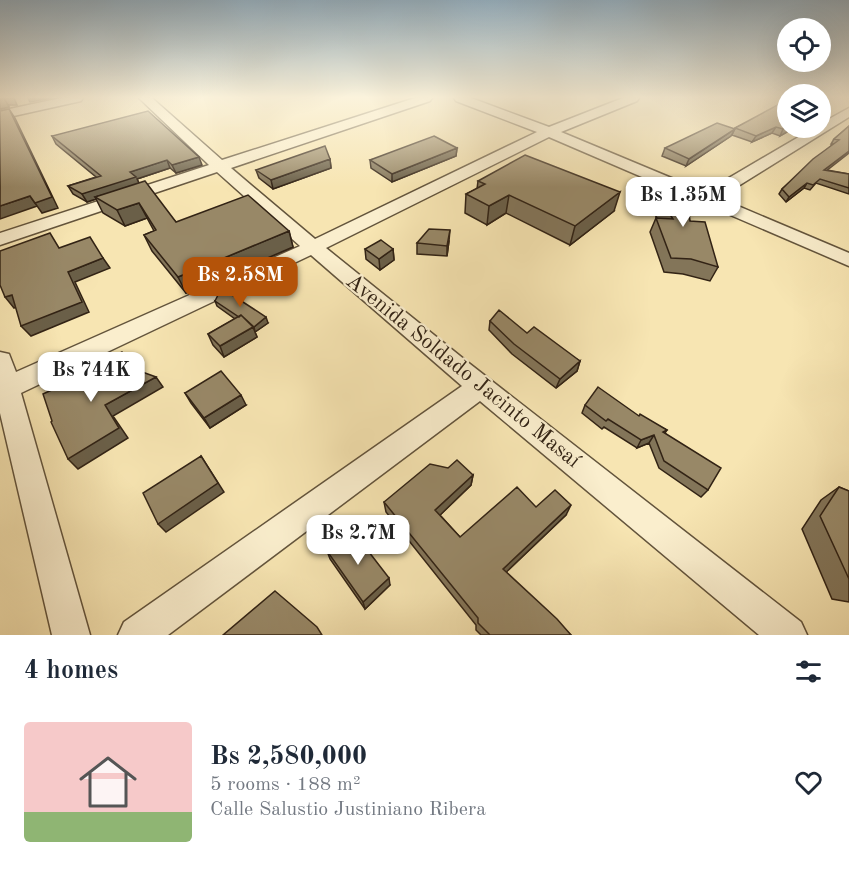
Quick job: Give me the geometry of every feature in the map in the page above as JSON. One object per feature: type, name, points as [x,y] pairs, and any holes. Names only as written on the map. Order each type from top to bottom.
[{"type":"street","name":"Avenida Soldado Jacinto Masaí","points":[[177,128],[311,248],[788,635]]},
{"type":"street","points":[[0,239],[335,128]]},
{"type":"street","points":[[538,128],[849,260]]},
{"type":"street","points":[[71,635],[2,380],[311,248],[560,128]]},
{"type":"street","points":[[706,199],[823,128]]},
{"type":"street","points":[[137,635],[480,387]]},
{"type":"building","points":[[0,128],[18,128],[52,197],[35,203],[30,196],[0,206]]},
{"type":"building","points":[[84,128],[166,128],[199,157],[172,165],[167,160],[130,172],[136,177],[82,194],[68,186],[101,176],[52,136]]},
{"type":"building","points":[[707,128],[735,129],[689,159],[665,148]]},
{"type":"building","points":[[735,128],[775,128],[756,136]]},
{"type":"building","points":[[849,128],[849,151],[824,170],[849,174],[849,188],[820,179],[813,185],[807,183],[789,197],[782,189],[813,159],[839,140],[834,139]]},
{"type":"building","points":[[434,136],[457,148],[392,174],[370,160]]},
{"type":"building","points":[[325,146],[330,159],[271,180],[256,170]]},
{"type":"building","points":[[525,155],[620,192],[575,226],[509,195],[489,206],[466,194],[485,184],[478,181]]},
{"type":"building","points":[[145,181],[176,222],[248,195],[289,231],[178,277],[144,235],[156,230],[139,203],[117,210],[95,197]]},
{"type":"building","points":[[650,184],[686,187],[690,221],[705,222],[718,267],[691,259],[671,258],[656,218],[673,219]]},
{"type":"building","points":[[429,229],[450,230],[447,246],[417,243]]},
{"type":"building","points":[[50,233],[59,248],[90,237],[103,258],[68,272],[82,302],[21,326],[12,295],[5,297],[0,285],[0,251]]},
{"type":"building","points":[[381,240],[393,249],[379,259],[365,249]]},
{"type":"building","points":[[226,291],[266,317],[254,327],[241,315],[239,317],[215,301],[218,295]]},
{"type":"building","points":[[499,310],[527,333],[534,327],[580,361],[560,379],[514,344],[490,321]]},
{"type":"building","points":[[241,315],[253,327],[220,346],[208,334]]},
{"type":"building","points":[[122,352],[131,368],[156,377],[105,405],[119,428],[68,459],[51,422],[43,394],[91,372],[89,368]]},
{"type":"building","points":[[221,371],[241,395],[204,418],[185,393]]},
{"type":"building","points":[[598,387],[639,416],[640,414],[667,430],[663,432],[721,468],[708,490],[664,461],[654,435],[641,440],[608,419],[606,421],[585,405]]},
{"type":"building","points":[[201,456],[218,483],[158,524],[143,493]]},
{"type":"building","points":[[457,460],[473,475],[435,510],[460,537],[517,487],[536,507],[555,490],[571,505],[503,569],[571,635],[490,635],[478,623],[478,618],[384,502],[430,464],[448,468]]},
{"type":"building","points":[[839,487],[849,491],[849,579],[820,516]]},
{"type":"building","points":[[352,530],[389,578],[363,602],[327,551]]},
{"type":"building","points":[[275,591],[317,627],[322,635],[223,635]]}]
